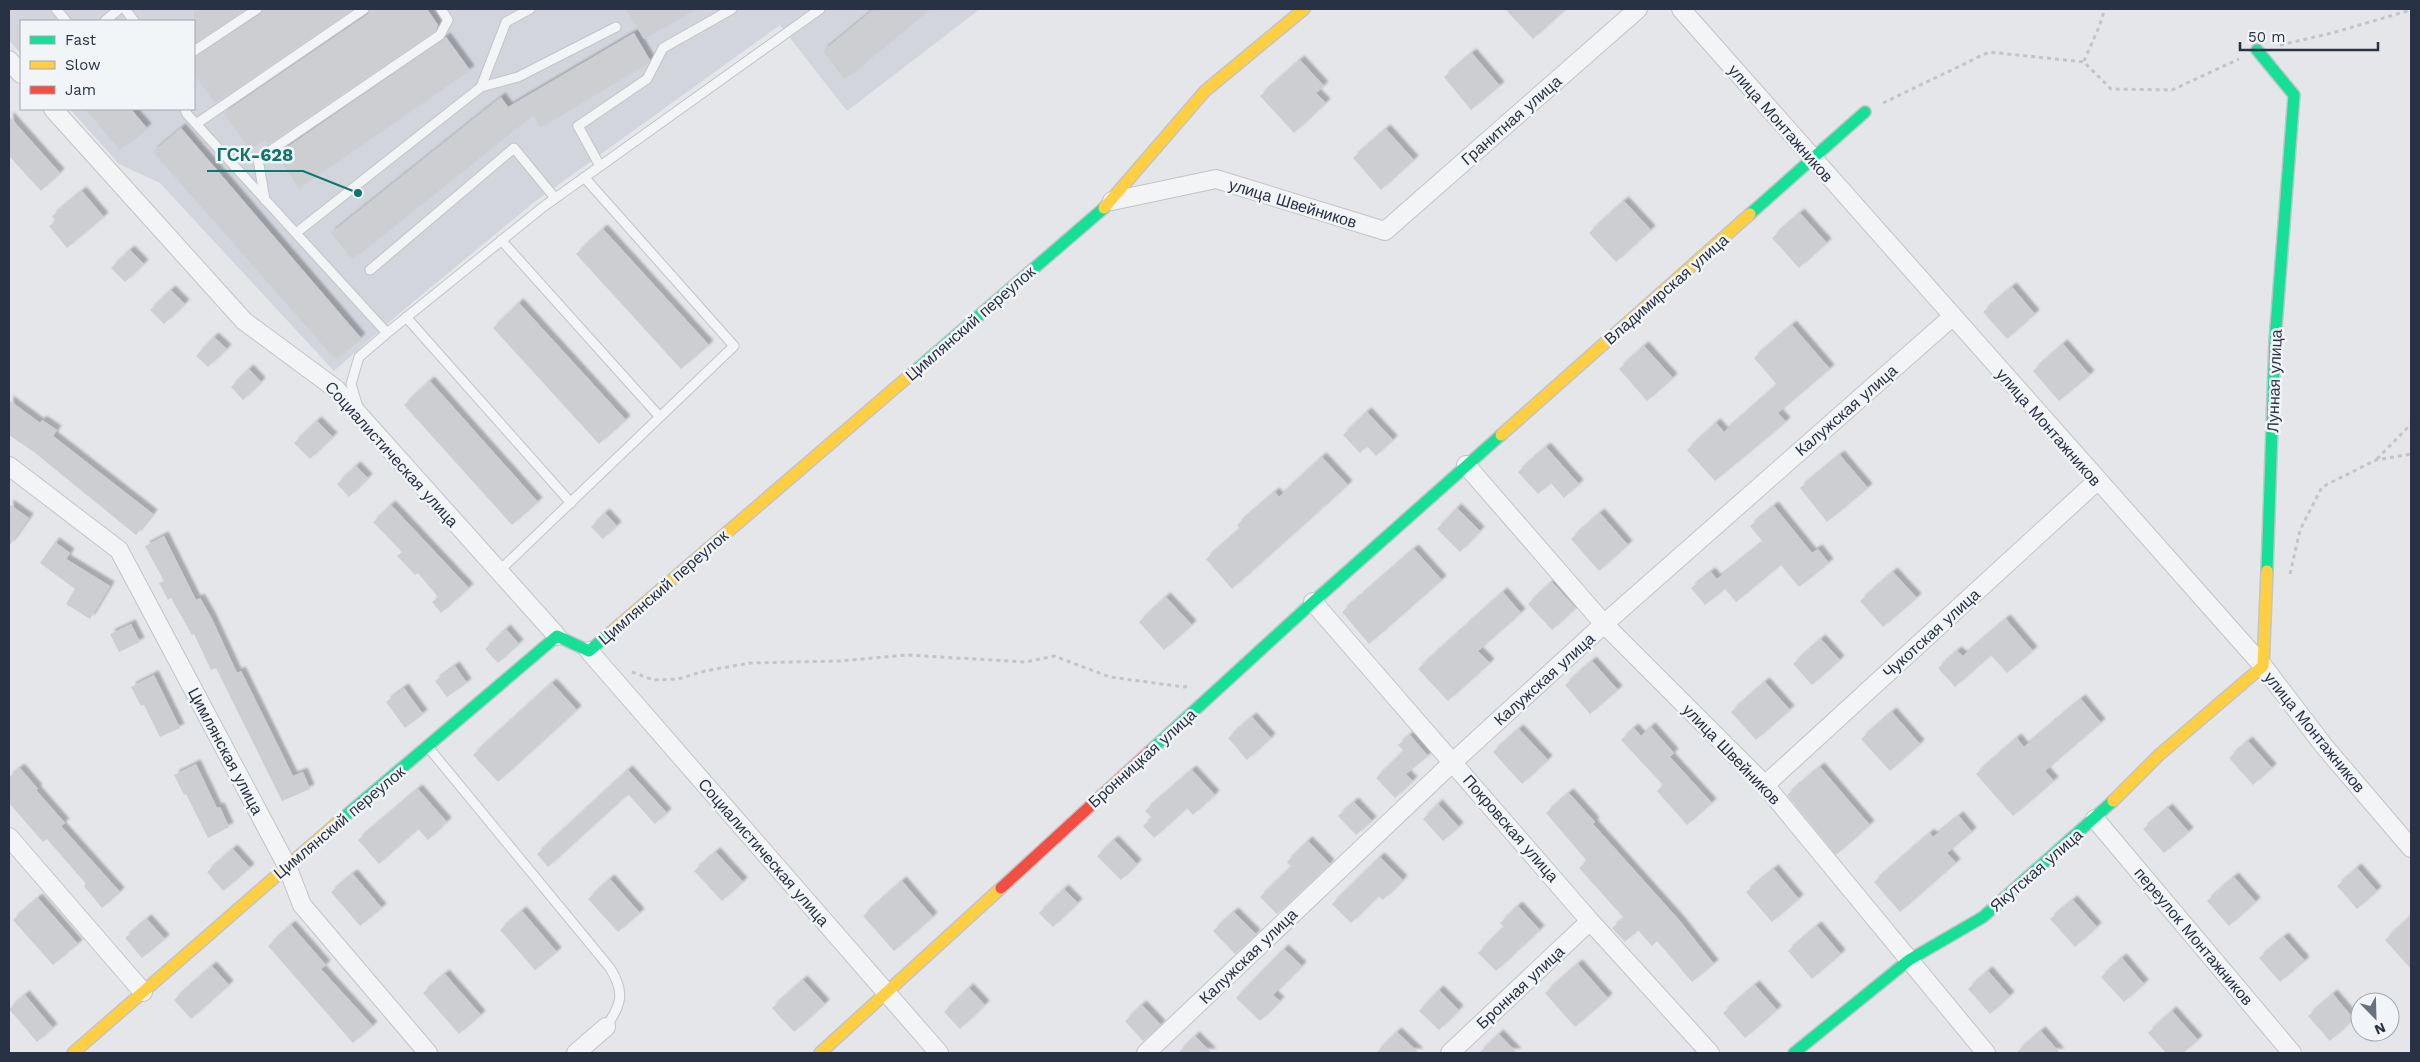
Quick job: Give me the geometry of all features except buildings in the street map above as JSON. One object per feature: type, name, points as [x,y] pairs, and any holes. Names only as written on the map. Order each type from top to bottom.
[{"type":"street","name":"Цимлянский переулок","points":[[73,1053],[287,866],[557,636],[589,651],[1112,201],[1205,91],[1304,9]]},
{"type":"street","name":"Гранитная улица","points":[[1385,232],[1638,9]]},
{"type":"street","name":"улица Монтажников","points":[[1681,9],[2262,666],[2324,746],[2411,848]]},
{"type":"street","name":"Лунная улица","points":[[2257,50],[2294,95],[2275,341],[2269,538],[2262,666]]},
{"type":"street","points":[[9,60],[20,73]]},
{"type":"street","name":"Социалистическая улица","points":[[54,110],[244,321],[336,389],[557,636]]},
{"type":"street","name":"Владимирская улица","points":[[1466,465],[1865,112]]},
{"type":"street","name":"улица Швейников","points":[[1112,201],[1216,179],[1385,232]]},
{"type":"street","name":"Калужская улица","points":[[1146,1053],[1453,762],[1604,624],[1952,316]]},
{"type":"street","name":"улица Швейников","points":[[1466,465],[1604,624],[1765,785],[1986,1053]]},
{"type":"street","name":"Бронницкая улица","points":[[820,1053],[1312,602],[1466,465]]},
{"type":"street","name":"Цимлянская улица","points":[[9,466],[119,550],[287,866],[302,905],[428,1053]]},
{"type":"street","name":"Чукотская улица","points":[[1765,785],[2097,481]]},
{"type":"street","name":"Покровская улица","points":[[1312,602],[1590,921],[1710,1053]]},
{"type":"street","name":"Социалистическая улица","points":[[589,651],[940,1053]]},
{"type":"street","name":"Якутская улица","points":[[1794,1053],[1909,960],[1983,917],[2095,819],[2159,756],[2262,666]]},
{"type":"street","name":"переулок Монтажников","points":[[2095,819],[2292,1053]]},
{"type":"street","points":[[9,837],[143,992]]},
{"type":"street","name":"Бронная улица","points":[[1450,1053],[1590,921]]},
{"type":"street","points":[[576,1053],[606,1027]]},
{"type":"lane","points":[[56,9],[65,20]]},
{"type":"lane","points":[[106,20],[119,9]]},
{"type":"lane","points":[[125,9],[133,20]]},
{"type":"lane","points":[[195,50],[257,9]]},
{"type":"lane","points":[[196,124],[364,9]]},
{"type":"lane","points":[[265,200],[258,159],[440,35],[448,20],[441,9]]},
{"type":"lane","points":[[481,87],[506,22],[530,9]]},
{"type":"lane","points":[[600,166],[578,126],[647,79],[663,48],[732,9]]},
{"type":"lane","points":[[372,431],[356,403],[351,384],[359,357],[555,198],[814,11]]},
{"type":"lane","points":[[296,233],[481,87],[518,77],[616,27]]},
{"type":"lane","points":[[186,110],[196,124],[387,333]]},
{"type":"lane","points":[[370,270],[514,148],[555,198]]},
{"type":"lane","points":[[498,572],[734,346],[584,177]]},
{"type":"lane","points":[[501,240],[660,417]]},
{"type":"lane","points":[[406,317],[571,502]]},
{"type":"lane","points":[[428,747],[620,983],[619,1005],[606,1027]]},
{"type":"path","points":[[2084,62],[2100,27],[2105,9]]},
{"type":"path","points":[[1865,112],[1989,52],[2084,62],[2111,89],[2172,90],[2257,50],[2332,33],[2411,10]]},
{"type":"path","points":[[2376,460],[2411,424]]},
{"type":"path","points":[[2290,577],[2300,530],[2322,487],[2376,460],[2411,454]]},
{"type":"path","points":[[628,671],[654,680],[678,679],[705,671],[750,663],[840,661],[907,655],[1026,662],[1054,656],[1110,678],[1184,687],[1192,685]]},
{"type":"shaded area","points":[[9,9],[980,9],[847,111],[780,25],[533,203],[401,312],[334,371],[160,183],[119,164],[71,110],[195,110],[195,20],[20,20],[20,53],[9,40]]},
{"type":"traffic: fast","points":[[2257,50],[2294,95],[2275,341],[2267,571]]},
{"type":"traffic: fast","points":[[1750,214],[1865,112]]},
{"type":"traffic: fast","points":[[909,376],[1104,208]]},
{"type":"traffic: fast","points":[[1149,752],[1313,602],[1501,435]]},
{"type":"traffic: fast","points":[[337,823],[557,636],[589,651],[610,633]]},
{"type":"traffic: fast","points":[[1794,1053],[1909,960],[1983,917],[2113,801]]},
{"type":"traffic: slow","points":[[1104,208],[1205,91],[1304,9]]},
{"type":"traffic: slow","points":[[1501,435],[1750,214]]},
{"type":"traffic: slow","points":[[610,633],[909,376]]},
{"type":"traffic: slow","points":[[2113,801],[2159,755],[2263,666],[2267,571]]},
{"type":"traffic: slow","points":[[73,1053],[337,823]]},
{"type":"traffic: slow","points":[[820,1053],[1001,888]]},
{"type":"traffic: jam","points":[[1001,888],[1149,752]]},
{"type":"place","name":"ГСК-628","points":[[358,193]]}]
